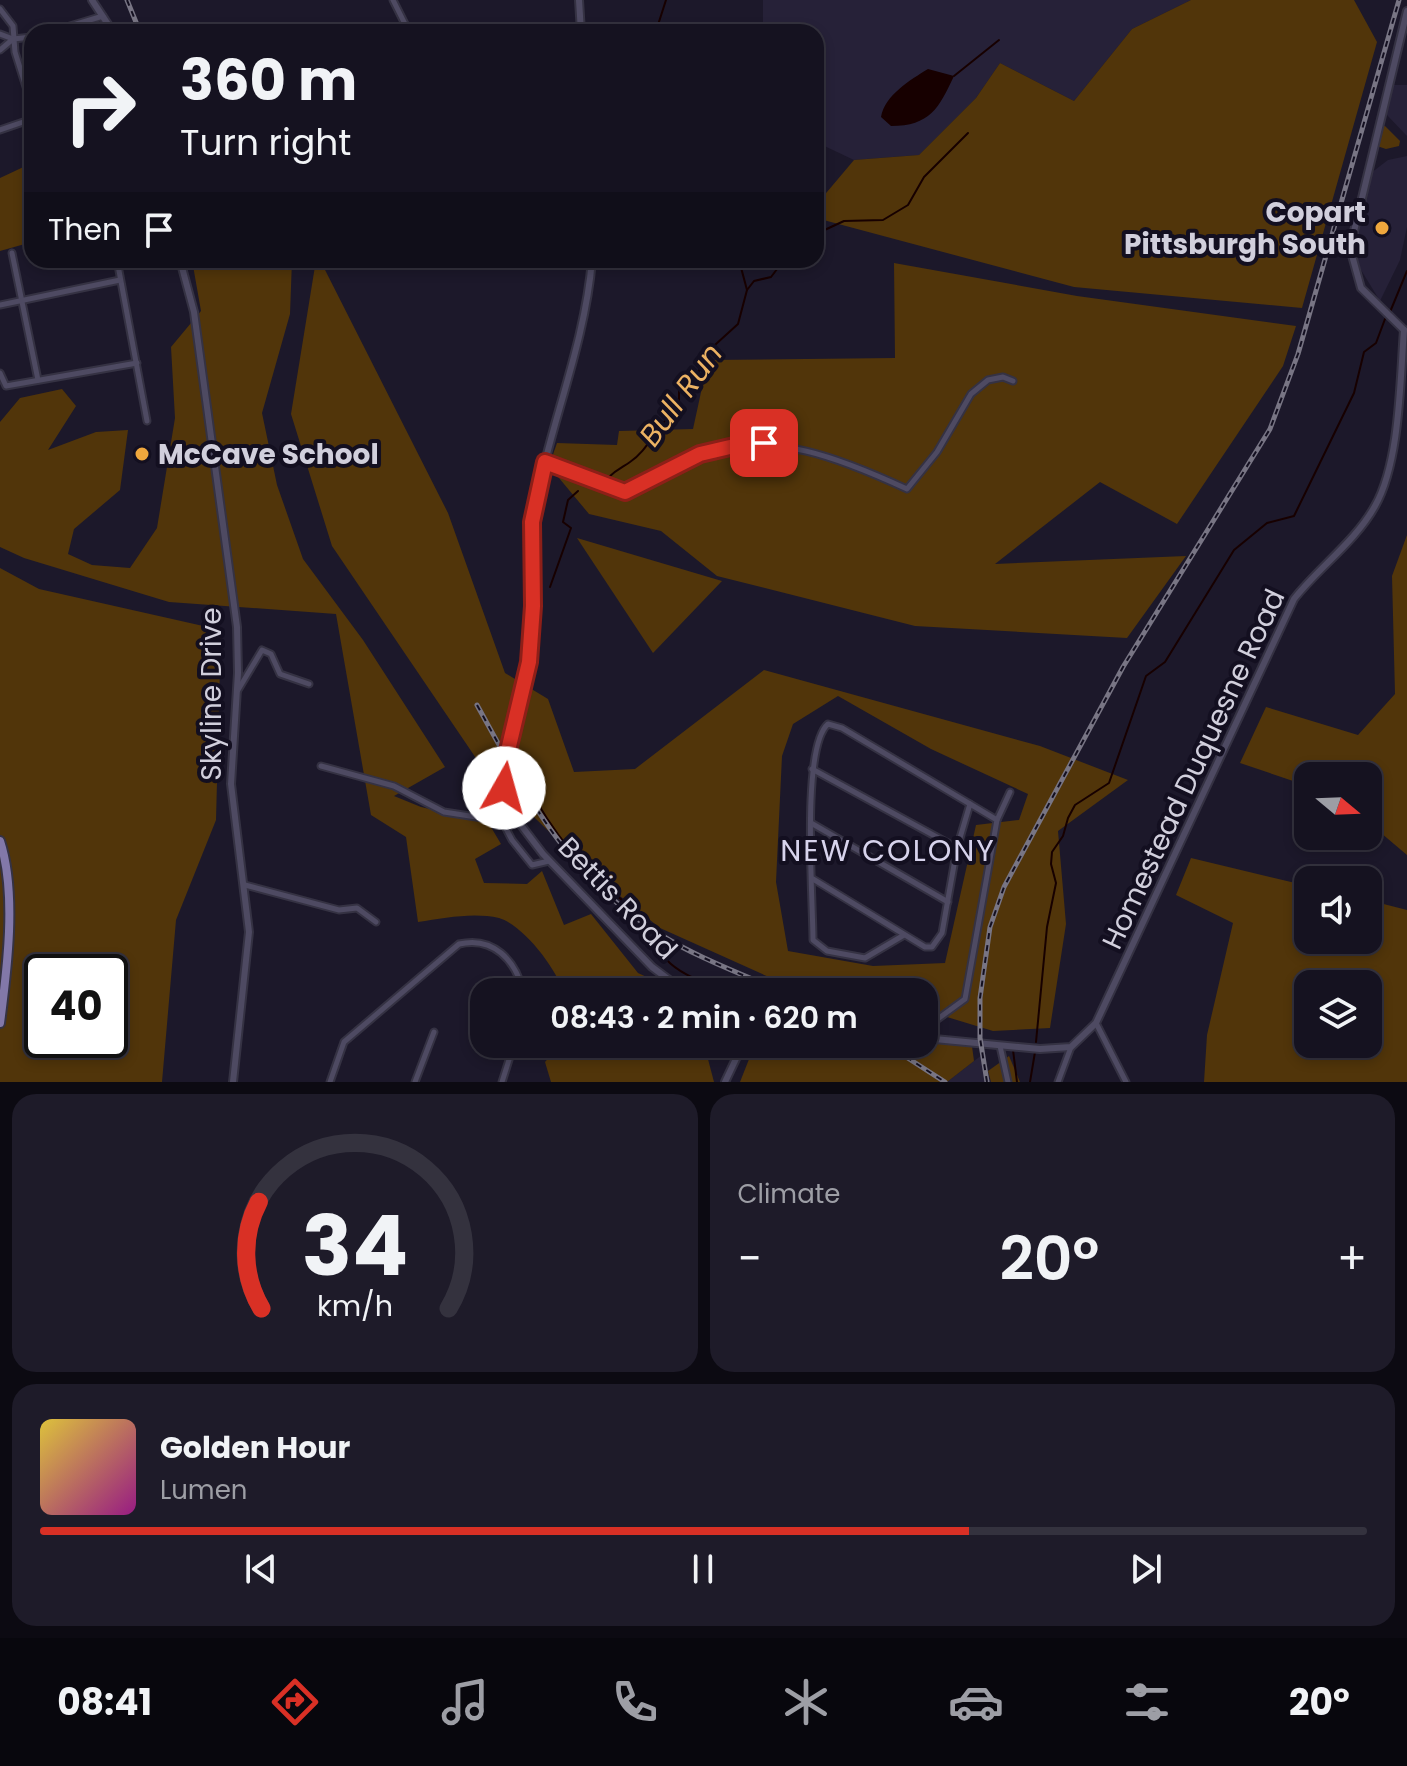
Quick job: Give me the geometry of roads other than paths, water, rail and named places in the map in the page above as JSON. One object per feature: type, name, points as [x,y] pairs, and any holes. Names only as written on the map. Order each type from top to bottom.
[{"type":"main road","points":[[0,841],[8,905],[0,1023]]},
{"type":"street","points":[[92,0],[108,24]]},
{"type":"street","points":[[393,0],[405,24]]},
{"type":"street","points":[[579,0],[580,24]]},
{"type":"street","points":[[0,9],[13,26],[13,39],[24,78]]},
{"type":"street","points":[[1406,330],[1361,288],[1350,248],[1407,11]]},
{"type":"street","points":[[77,24],[103,16]]},
{"type":"street","points":[[0,34],[13,39],[24,38]]},
{"type":"street","points":[[0,50],[13,39]]},
{"type":"street","points":[[0,130],[24,122]]},
{"type":"street","points":[[12,253],[38,380]]},
{"type":"street","points":[[118,268],[147,421]]},
{"type":"street","name":"Skyline Drive","points":[[182,268],[194,312],[237,627],[237,691],[231,784],[249,932],[233,1082]]},
{"type":"street","name":"Bettis Road","points":[[591,268],[585,320],[545,462],[532,522],[533,606],[529,662],[510,741],[504,788],[511,812],[550,861],[652,967],[667,978]]},
{"type":"street","points":[[0,305],[120,280]]},
{"type":"street","name":"Homestead Duquesne Road","points":[[1071,1047],[1096,1023],[1294,599],[1317,569],[1353,538],[1376,505],[1391,457],[1406,330]]},
{"type":"street","points":[[0,373],[6,386],[137,363]]},
{"type":"street","points":[[545,462],[625,492],[700,454],[747,443],[764,443],[858,467],[907,489],[937,452],[979,385],[1003,377],[1013,381]]},
{"type":"street","points":[[237,691],[262,650],[271,654],[280,674],[309,684]]},
{"type":"street","points":[[904,935],[865,958],[819,947],[813,940],[812,769],[822,730],[828,724],[842,728],[997,820]]},
{"type":"street","points":[[321,766],[394,786],[444,812],[502,821],[512,840],[532,865],[550,861]]},
{"type":"street","points":[[812,769],[957,848]]},
{"type":"street","points":[[938,1019],[965,999],[972,980],[993,836],[1010,792]]},
{"type":"street","points":[[812,878],[904,935],[932,947],[942,933],[957,848],[970,804]]},
{"type":"street","points":[[811,823],[948,902]]},
{"type":"street","points":[[245,885],[339,910],[357,908],[376,922]]},
{"type":"street","points":[[330,1082],[344,1042],[459,944],[474,941],[491,945],[503,953],[520,978]]},
{"type":"street","points":[[1096,1023],[1126,1082]]},
{"type":"street","points":[[415,1082],[434,1032]]},
{"type":"street","points":[[938,1039],[1000,1046],[1071,1047],[1058,1082]]},
{"type":"street","points":[[1000,1046],[1008,1082]]},
{"type":"street","points":[[502,1082],[510,1058]]},
{"type":"street","points":[[725,1082],[736,1058]]},
{"type":"waterway","name":"Bull Run","points":[[658,24],[666,0]]},
{"type":"waterway","points":[[954,76],[999,40]]},
{"type":"waterway","points":[[824,230],[844,221],[883,220],[908,205],[924,177],[968,133]]},
{"type":"waterway","name":"Bull Run","points":[[609,477],[637,457],[679,408],[679,386],[699,371],[705,354],[738,324],[747,290],[741,268]]},
{"type":"waterway","points":[[747,290],[754,281],[771,277],[778,268]]},
{"type":"waterway","points":[[1390,312],[1407,271]]},
{"type":"waterway","points":[[1036,1042],[1047,927],[1056,883],[1051,864],[1052,852],[1063,836],[1068,818],[1075,805],[1109,783],[1146,676],[1165,662],[1234,550],[1267,523],[1294,516],[1354,393],[1364,352],[1376,343],[1385,319]]},
{"type":"waterway","name":"Bull Run","points":[[550,587],[571,528],[563,522],[568,500],[578,491]]},
{"type":"waterway","name":"Bull Run","points":[[506,727],[503,739],[506,745]]},
{"type":"waterway","name":"Bull Run","points":[[511,754],[538,803],[569,848],[601,883],[655,929]]},
{"type":"waterway","name":"Bull Run","points":[[657,942],[668,962],[694,978]]},
{"type":"waterway","name":"Bull Run","points":[[1013,1050],[1017,1082]]},
{"type":"waterway","points":[[1030,1082],[1035,1052]]},
{"type":"railway","points":[[127,0],[137,24]]},
{"type":"railway","points":[[987,1082],[980,1038],[980,998],[990,927],[1004,887],[1123,667],[1270,429],[1298,354],[1399,0]]},
{"type":"railway","points":[[477,705],[553,833],[600,888],[661,935],[750,978]]},
{"type":"railway","points":[[908,1058],[945,1082]]},
{"type":"place","name":"Copart Pittsburgh South","points":[[1382,228]]},
{"type":"place","name":"McCave School","points":[[142,454]]},
{"type":"district","name":"NEW COLONY","points":[[888,851]]}]
